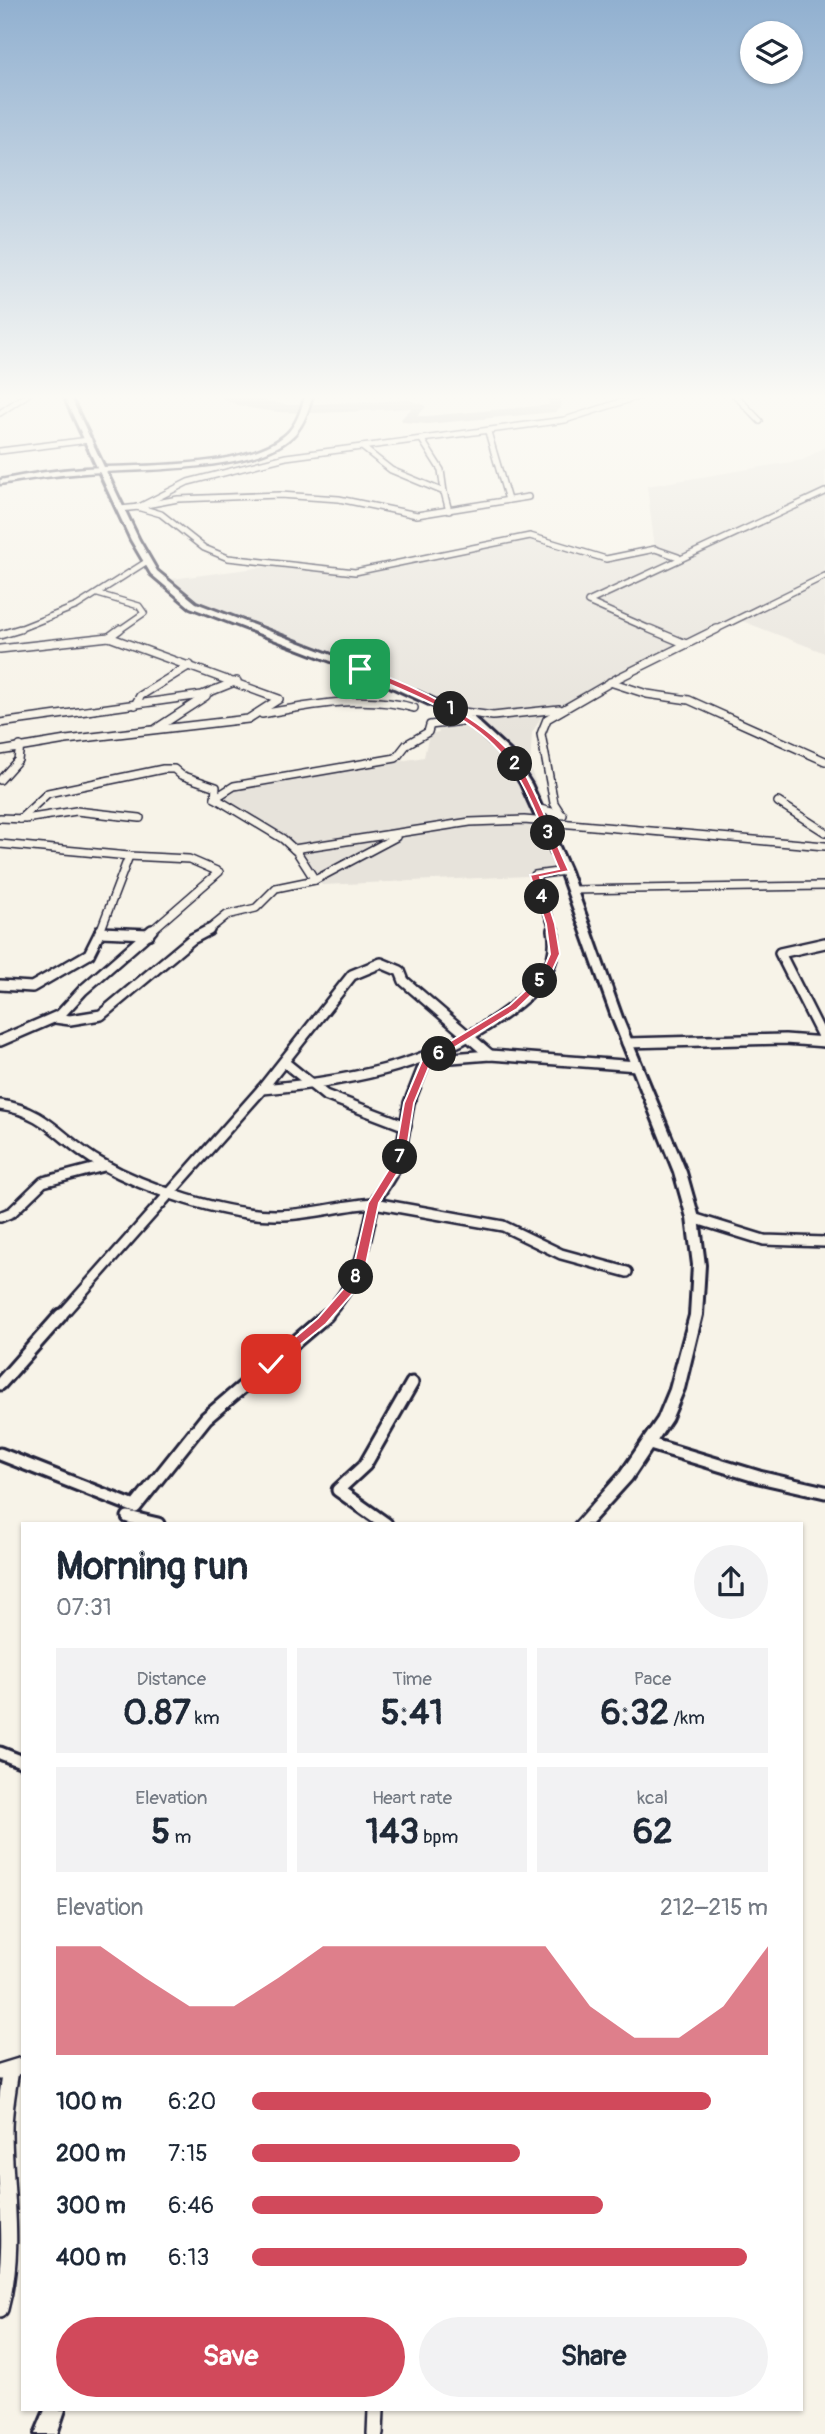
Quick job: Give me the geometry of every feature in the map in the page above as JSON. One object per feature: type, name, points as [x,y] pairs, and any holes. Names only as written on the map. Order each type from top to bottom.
[{"type":"street","points":[[133,508],[120,509],[146,562],[163,581],[198,608],[360,669],[471,720],[508,754],[565,871],[627,1043],[680,1172],[694,1218],[699,1265],[696,1315],[677,1389],[650,1444],[626,1476],[584,1522]]},
{"type":"street","points":[[140,508],[161,514],[215,554],[237,560],[301,567],[367,571],[530,536],[606,559],[655,549],[678,558]]},
{"type":"street","points":[[379,508],[413,515],[467,508]]},
{"type":"street","points":[[686,644],[592,607],[588,602],[790,508]]},
{"type":"street","points":[[0,635],[72,611],[146,562]]},
{"type":"street","points":[[561,814],[554,803],[541,734],[547,719],[610,682],[825,576]]},
{"type":"street","points":[[98,594],[139,606],[144,613],[109,637]]},
{"type":"street","points":[[0,649],[109,637],[279,697],[258,715]]},
{"type":"street","points":[[135,705],[140,696],[190,665]]},
{"type":"street","points":[[0,723],[209,693],[237,681]]},
{"type":"street","points":[[610,682],[647,694],[689,700],[825,761]]},
{"type":"street","points":[[156,729],[186,712],[209,693]]},
{"type":"street","points":[[0,751],[20,746],[243,720],[258,715],[361,702],[390,702],[414,708]]},
{"type":"street","points":[[456,711],[493,716],[561,709]]},
{"type":"street","points":[[20,819],[48,793],[163,769],[174,769],[181,775],[216,787],[228,788],[388,760],[401,755],[407,744],[426,733],[430,725],[471,720]]},
{"type":"street","points":[[0,780],[18,760],[20,746]]},
{"type":"street","points":[[215,798],[216,787]]},
{"type":"street","points":[[215,798],[228,788]]},
{"type":"street","points":[[215,798],[279,836],[294,849],[315,880]]},
{"type":"street","points":[[778,802],[825,832]]},
{"type":"street","points":[[536,808],[561,814],[582,824]]},
{"type":"street","points":[[0,818],[20,819],[76,811],[140,818]]},
{"type":"street","points":[[294,849],[470,822],[542,820],[825,846]]},
{"type":"street","points":[[0,1041],[55,1018],[101,1016],[192,939],[208,931],[227,915],[256,908],[280,886],[315,880],[402,834]]},
{"type":"street","points":[[0,844],[194,860],[205,862],[219,872],[83,990],[55,1018]]},
{"type":"street","points":[[0,985],[32,987],[86,957],[100,932],[129,856]]},
{"type":"street","points":[[128,1516],[206,1418],[322,1321],[349,1291],[359,1269],[374,1203],[399,1161],[414,1087],[426,1060],[514,1007],[544,978],[555,954],[554,941],[535,875],[565,871]]},
{"type":"street","points":[[571,890],[825,886]]},
{"type":"street","points":[[100,932],[149,934]]},
{"type":"street","points":[[627,1043],[785,1039],[825,1042],[780,953],[786,949],[825,943]]},
{"type":"street","points":[[0,1384],[262,1089],[352,975],[375,963],[388,964],[400,971],[409,985],[470,1035],[489,1055]]},
{"type":"street","points":[[262,1089],[311,1086],[426,1060],[489,1055],[637,1066]]},
{"type":"street","points":[[284,1062],[311,1086],[342,1103],[406,1126]]},
{"type":"street","points":[[0,1105],[24,1107],[40,1115],[71,1145],[104,1166],[219,1207],[263,1215],[374,1203],[503,1226],[561,1254],[626,1272]]},
{"type":"street","points":[[0,1217],[12,1212],[43,1182],[104,1166]]},
{"type":"street","points":[[694,1218],[764,1240],[825,1242]]},
{"type":"street","points":[[383,1522],[338,1493],[338,1490],[365,1465],[412,1383]]},
{"type":"street","points":[[650,1444],[717,1463],[760,1479],[825,1492]]},
{"type":"street","points":[[0,1454],[128,1516],[150,1522]]},
{"type":"street","points":[[0,1753],[21,1761]]},
{"type":"street","points":[[0,2309],[8,2286],[10,2262],[4,2134],[11,2069]]},
{"type":"street","points":[[46,2434],[55,2411]]},
{"type":"street","points":[[375,2434],[376,2411]]},
{"type":"shaded area","points":[[650,508],[825,508],[825,653],[737,619],[605,682],[542,716],[532,733],[530,768],[571,874],[322,885],[293,842],[219,798],[231,790],[424,757],[429,734],[439,732],[436,728],[448,725],[464,713],[347,662],[192,604],[164,580],[272,566],[361,575],[533,538],[570,553],[612,562],[655,549]]},
{"type":"route","points":[[271,1364],[322,1321],[349,1291],[359,1269],[374,1203],[399,1161],[409,1103],[426,1060],[499,1019],[514,1007],[544,978],[555,954],[551,924],[535,875],[565,871],[526,784],[508,754],[471,720],[456,711],[360,669]]}]
